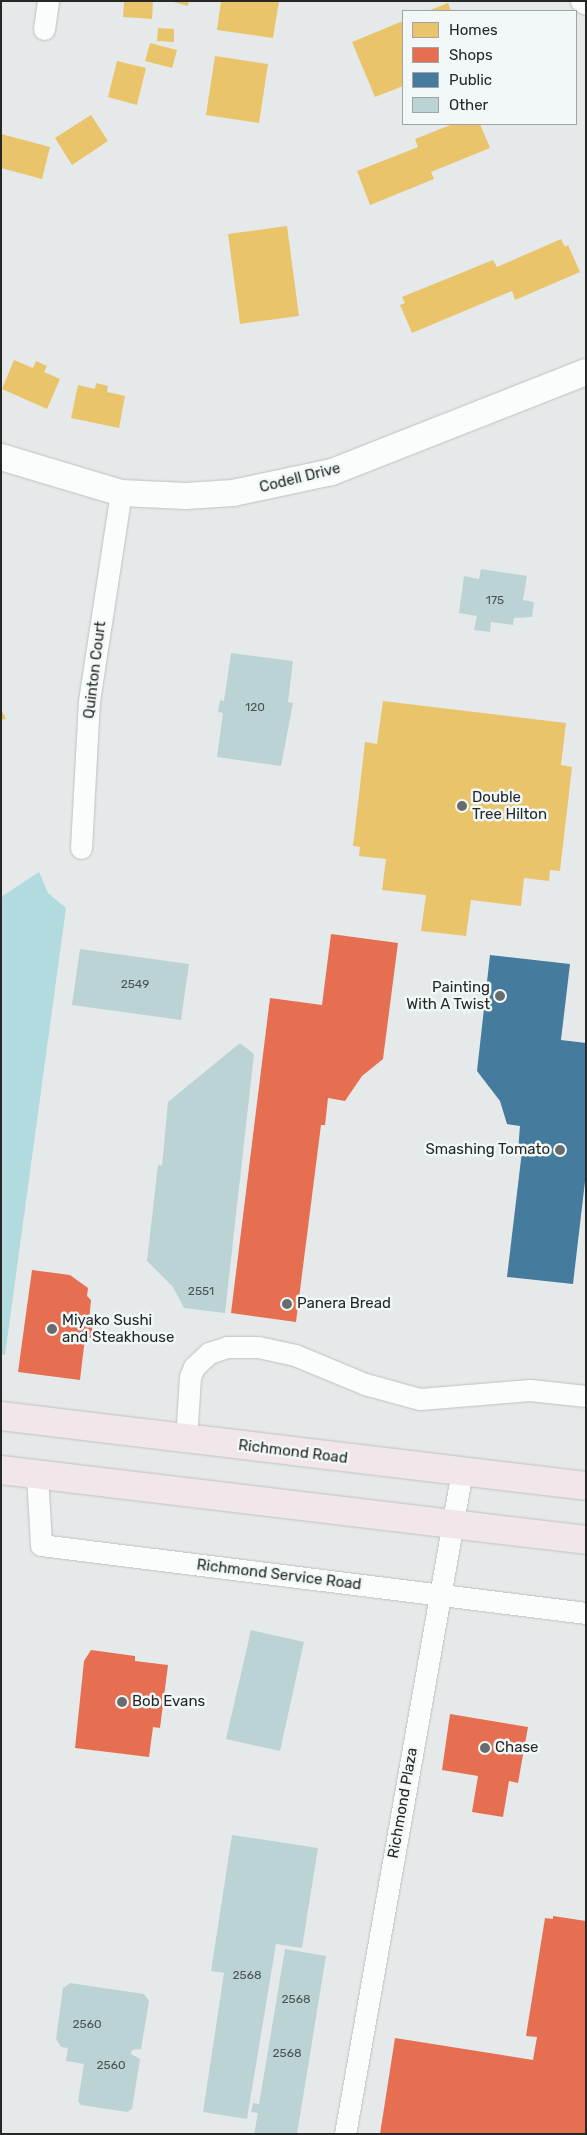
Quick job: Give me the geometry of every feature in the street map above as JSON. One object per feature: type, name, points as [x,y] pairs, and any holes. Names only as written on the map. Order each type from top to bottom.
[{"type":"highway","name":"Richmond Road","points":[[1,1416],[186,1440],[586,1486]]},
{"type":"highway","points":[[1,1470],[586,1540]]},
{"type":"street","points":[[44,29],[48,1]]},
{"type":"street","points":[[582,1],[586,4]]},
{"type":"street","name":"Codell Drive","points":[[1,456],[121,493],[186,496],[232,493],[332,472],[586,372]]},
{"type":"street","name":"Quinton Court","points":[[81,848],[89,701],[121,493]]},
{"type":"street","points":[[186,1440],[190,1377],[194,1367],[209,1353],[227,1347],[258,1347],[295,1355],[366,1384],[420,1399],[530,1390],[586,1396]]},
{"type":"street","name":"Richmond Plaza","points":[[345,2134],[462,1471]]},
{"type":"street","name":"Richmond Service Road","points":[[37,1475],[41,1545],[586,1613]]},
{"type":"shaded area","points":[[39,872],[48,893],[66,908],[5,1355],[1,1354],[1,897]]},
{"type":"building: Homes","points":[[124,1],[153,1],[152,19],[123,17]]},
{"type":"building: Homes","points":[[170,1],[189,1],[188,6]]},
{"type":"building: Homes","points":[[221,1],[279,1],[273,38],[217,30]]},
{"type":"building: Homes","points":[[448,3],[451,10],[430,10]]},
{"type":"building: Homes","points":[[402,21],[402,86],[375,97],[352,42]]},
{"type":"building: Homes","points":[[158,28],[174,29],[174,42],[157,41]]},
{"type":"building: Homes","points":[[150,43],[177,50],[172,68],[145,61]]},
{"type":"building: Homes","points":[[215,56],[268,64],[259,123],[206,115]]},
{"type":"building: Homes","points":[[117,61],[146,68],[137,105],[108,97]]},
{"type":"building: Homes","points":[[91,115],[108,141],[72,165],[55,138]]},
{"type":"building: Homes","points":[[450,125],[480,125],[490,148],[431,172],[434,179],[370,205],[357,171],[418,147],[415,139]]},
{"type":"building: Homes","points":[[1,134],[50,147],[42,179],[1,168]]},
{"type":"building: Homes","points":[[287,226],[299,316],[240,324],[228,234]]},
{"type":"building: Homes","points":[[561,239],[565,247],[568,245],[580,272],[515,300],[512,291],[412,333],[400,305],[405,303],[402,297],[493,260],[497,267]]},
{"type":"building: Homes","points":[[14,360],[33,368],[36,361],[47,366],[44,372],[60,379],[47,409],[2,389]]},
{"type":"building: Homes","points":[[96,383],[108,386],[107,392],[125,396],[119,428],[71,418],[78,385],[95,389]]},
{"type":"building: Homes","name":"Double Tree Hilton","points":[[383,701],[566,723],[561,765],[572,767],[560,871],[550,870],[549,881],[524,878],[521,906],[471,900],[466,936],[421,931],[426,895],[382,890],[386,859],[359,856],[360,847],[353,846],[365,742],[377,744]]},
{"type":"building: Homes","points":[[1,709],[6,719],[1,720]]},
{"type":"building: Shops","points":[[331,934],[398,943],[383,1059],[362,1076],[345,1101],[328,1098],[325,1125],[321,1125],[296,1322],[231,1313],[270,998],[322,1005]]},
{"type":"building: Shops","points":[[32,1270],[70,1275],[88,1288],[87,1296],[91,1300],[89,1321],[93,1322],[91,1338],[85,1338],[80,1380],[18,1372]]},
{"type":"building: Shops","name":"Bob Evans","points":[[91,1650],[135,1656],[135,1661],[168,1665],[160,1728],[153,1727],[149,1757],[75,1748],[84,1661]]},
{"type":"building: Shops","name":"Chase","points":[[450,1714],[528,1727],[518,1783],[509,1781],[503,1817],[472,1812],[478,1776],[442,1770]]},
{"type":"building: Shops","points":[[553,1916],[586,1921],[586,2134],[380,2134],[395,2038],[533,2060],[537,2037],[526,2036],[545,1918],[553,1919]]},
{"type":"building: Public","points":[[490,955],[570,964],[561,1040],[586,1043],[586,1173],[573,1284],[507,1277],[522,1151],[518,1151],[520,1126],[507,1124],[500,1101],[477,1071]]},
{"type":"building: Other","points":[[481,569],[527,576],[523,600],[534,602],[532,617],[514,618],[513,625],[491,622],[490,632],[474,630],[477,616],[459,613],[464,576],[479,579]]},
{"type":"building: Other","points":[[231,653],[293,661],[288,702],[293,703],[281,766],[217,757],[223,713],[218,712],[220,700],[224,701]]},
{"type":"building: Other","points":[[80,949],[189,964],[181,1020],[72,1005]]},
{"type":"building: Other","points":[[240,1043],[254,1054],[225,1313],[184,1308],[173,1287],[147,1261],[158,1165],[162,1166],[168,1102]]},
{"type":"building: Other","points":[[251,1630],[304,1642],[280,1751],[226,1739]]},
{"type":"building: Other","points":[[232,1835],[318,1848],[302,1948],[276,1944],[247,2119],[203,2112],[224,1973],[211,1971]]},
{"type":"building: Other","points":[[285,1949],[326,1956],[297,2134],[254,2134],[258,2113],[251,2112],[253,2103],[259,2104]]},
{"type":"building: Other","points":[[70,1983],[144,1994],[149,2001],[141,2049],[132,2050],[131,2054],[140,2059],[132,2109],[127,2112],[81,2105],[78,2101],[84,2064],[66,2061],[68,2048],[61,2047],[56,2039],[63,1988]]},
{"type":"place","name":"Double Tree Hilton","points":[[462,806]]},
{"type":"place","name":"Painting With A Twist","points":[[500,996]]},
{"type":"place","name":"Smashing Tomato","points":[[560,1150]]},
{"type":"place","name":"Panera Bread","points":[[287,1304]]},
{"type":"place","name":"Miyako Sushi and Steakhouse","points":[[52,1329]]},
{"type":"place","name":"Bob Evans","points":[[122,1702]]},
{"type":"place","name":"Chase","points":[[485,1748]]}]
